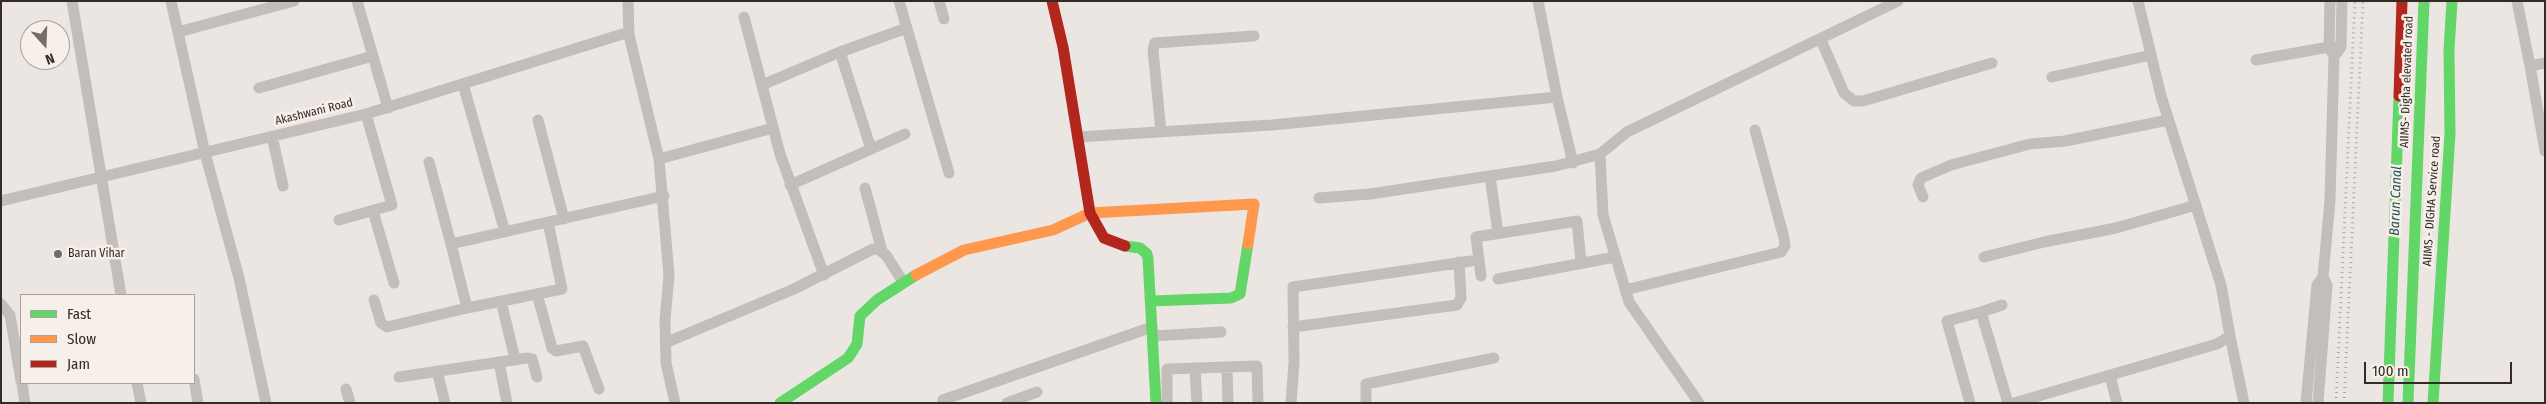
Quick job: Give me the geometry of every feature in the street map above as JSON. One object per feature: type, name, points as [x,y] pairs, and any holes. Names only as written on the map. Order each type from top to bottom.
[{"type":"main road","points":[[1052,1],[1063,47],[1090,213],[1104,238],[1121,246],[1140,248],[1147,254],[1156,403]]},
{"type":"main road","name":"AIIMS- Digha elevated road","points":[[2388,403],[2402,1]]},
{"type":"main road","name":"AIIMS- Digha elevated road","points":[[2408,403],[2424,1]]},
{"type":"main road","name":"AIIMS - DIGHA Service road","points":[[2433,403],[2450,134],[2448,50],[2452,1]]},
{"type":"main road","points":[[780,403],[848,358],[857,344],[860,316],[877,300],[904,282],[964,250],[992,242],[1054,230],[1090,213],[1254,204],[1244,284],[1240,294],[1231,298],[1151,301]]},
{"type":"street","points":[[72,1],[99,178],[121,294]]},
{"type":"street","points":[[171,1],[205,153],[238,278],[266,403]]},
{"type":"street","points":[[178,32],[294,1]]},
{"type":"street","points":[[357,1],[388,108]]},
{"type":"street","points":[[628,1],[629,32],[660,159],[669,275],[665,343],[666,364],[675,403]]},
{"type":"street","points":[[900,1],[949,173]]},
{"type":"street","points":[[939,1],[944,19]]},
{"type":"street","points":[[1538,1],[1557,97],[1573,163]]},
{"type":"street","points":[[1319,198],[1370,194],[1490,176],[1573,163],[1600,154],[1627,132],[1821,40],[1898,1]]},
{"type":"street","points":[[2138,1],[2168,120],[2221,285],[2244,403]]},
{"type":"street","points":[[2330,1],[2335,50]]},
{"type":"street","points":[[2306,403],[2317,285],[2323,277],[2330,200],[2335,50],[2342,1]]},
{"type":"street","points":[[2517,1],[2545,151]]},
{"type":"street","points":[[744,17],[790,185],[824,274]]},
{"type":"street","points":[[762,85],[840,52],[907,28]]},
{"type":"street","name":"Akashwani Road","points":[[1,201],[366,114],[629,32]]},
{"type":"street","points":[[1160,132],[1152,50],[1155,43],[1254,36]]},
{"type":"street","points":[[1821,40],[1844,93],[1854,101],[1862,101],[1992,63]]},
{"type":"street","points":[[2256,60],[2335,50]]},
{"type":"street","points":[[840,52],[871,149]]},
{"type":"street","points":[[2052,77],[2151,55]]},
{"type":"street","points":[[259,88],[373,56]]},
{"type":"street","points":[[2530,66],[2545,63]]},
{"type":"street","points":[[463,84],[504,232]]},
{"type":"street","points":[[1078,137],[1272,125],[1557,97]]},
{"type":"street","points":[[339,220],[392,205],[366,114]]},
{"type":"street","points":[[538,120],[564,219]]},
{"type":"street","points":[[1923,197],[1918,184],[1921,178],[1951,165],[2030,144],[2066,141],[2168,120]]},
{"type":"street","points":[[660,159],[773,128]]},
{"type":"street","points":[[1625,290],[1781,252],[1784,246],[1784,238],[1755,130]]},
{"type":"street","points":[[790,185],[905,134]]},
{"type":"street","points":[[272,136],[283,186]]},
{"type":"street","points":[[1600,154],[1603,214],[1628,302],[1699,403]]},
{"type":"street","points":[[429,162],[467,308]]},
{"type":"street","points":[[1490,176],[1498,233]]},
{"type":"street","points":[[865,188],[882,251],[904,282]]},
{"type":"street","points":[[451,244],[664,196]]},
{"type":"street","points":[[1984,257],[2116,228],[2196,205]]},
{"type":"street","points":[[373,211],[394,283]]},
{"type":"street","points":[[1481,276],[1476,237],[1577,221],[1582,263]]},
{"type":"street","points":[[374,300],[381,323],[387,326],[501,300],[562,289],[548,222]]},
{"type":"street","points":[[665,343],[824,274],[867,251],[878,249],[882,251]]},
{"type":"street","points":[[1498,279],[1615,256]]},
{"type":"street","points":[[1291,403],[1293,287],[1471,260]]},
{"type":"street","points":[[1293,327],[1457,305],[1461,298],[1459,262]]},
{"type":"street","points":[[2318,403],[2327,285],[2323,277]]},
{"type":"street","points":[[537,294],[552,348],[556,352],[583,346],[598,389]]},
{"type":"street","points":[[501,300],[515,359]]},
{"type":"street","points":[[1,304],[10,316],[20,376]]},
{"type":"street","points":[[1970,403],[1947,321],[2002,305]]},
{"type":"street","points":[[1981,312],[2008,403]]},
{"type":"street","points":[[943,400],[1152,331],[1221,332]]},
{"type":"street","points":[[2014,403],[2217,344],[2230,336]]},
{"type":"street","points":[[399,377],[530,358],[537,377]]},
{"type":"street","points":[[1366,403],[1366,384],[1494,358]]},
{"type":"street","points":[[499,362],[507,403]]},
{"type":"street","points":[[1167,403],[1166,369],[1257,366],[1258,403]]},
{"type":"street","points":[[1227,367],[1228,403]]},
{"type":"street","points":[[1195,368],[1197,403]]},
{"type":"street","points":[[438,371],[445,403]]},
{"type":"street","points":[[2110,376],[2117,403]]},
{"type":"street","points":[[21,384],[25,403]]},
{"type":"street","points":[[137,384],[141,403]]},
{"type":"street","points":[[195,384],[198,403]]},
{"type":"street","points":[[346,390],[350,403]]},
{"type":"street","points":[[1007,403],[1037,392]]},
{"type":"railway","points":[[2336,403],[2355,1]]},
{"type":"railway","points":[[2344,403],[2363,1]]},
{"type":"traffic: fast","points":[[2408,403],[2424,1]]},
{"type":"traffic: fast","points":[[2433,403],[2450,134],[2449,50],[2452,1]]},
{"type":"traffic: fast","points":[[2388,403],[2399,96]]},
{"type":"traffic: fast","points":[[1151,301],[1231,298],[1240,294],[1248,244]]},
{"type":"traffic: fast","points":[[1125,246],[1140,248],[1147,254],[1148,259],[1156,403]]},
{"type":"traffic: fast","points":[[780,403],[848,358],[857,344],[860,316],[877,300],[916,275]]},
{"type":"traffic: slow","points":[[916,275],[964,250],[1053,230],[1090,213],[1254,204],[1248,244]]},
{"type":"traffic: jam","points":[[1052,1],[1063,47],[1090,213],[1104,238],[1125,246]]},
{"type":"traffic: jam","points":[[2399,96],[2402,1]]},
{"type":"place","name":"Baran Vihar","points":[[58,254]]},
{"type":"water label","name":"Barun Canal","points":[[2396,201]]}]
